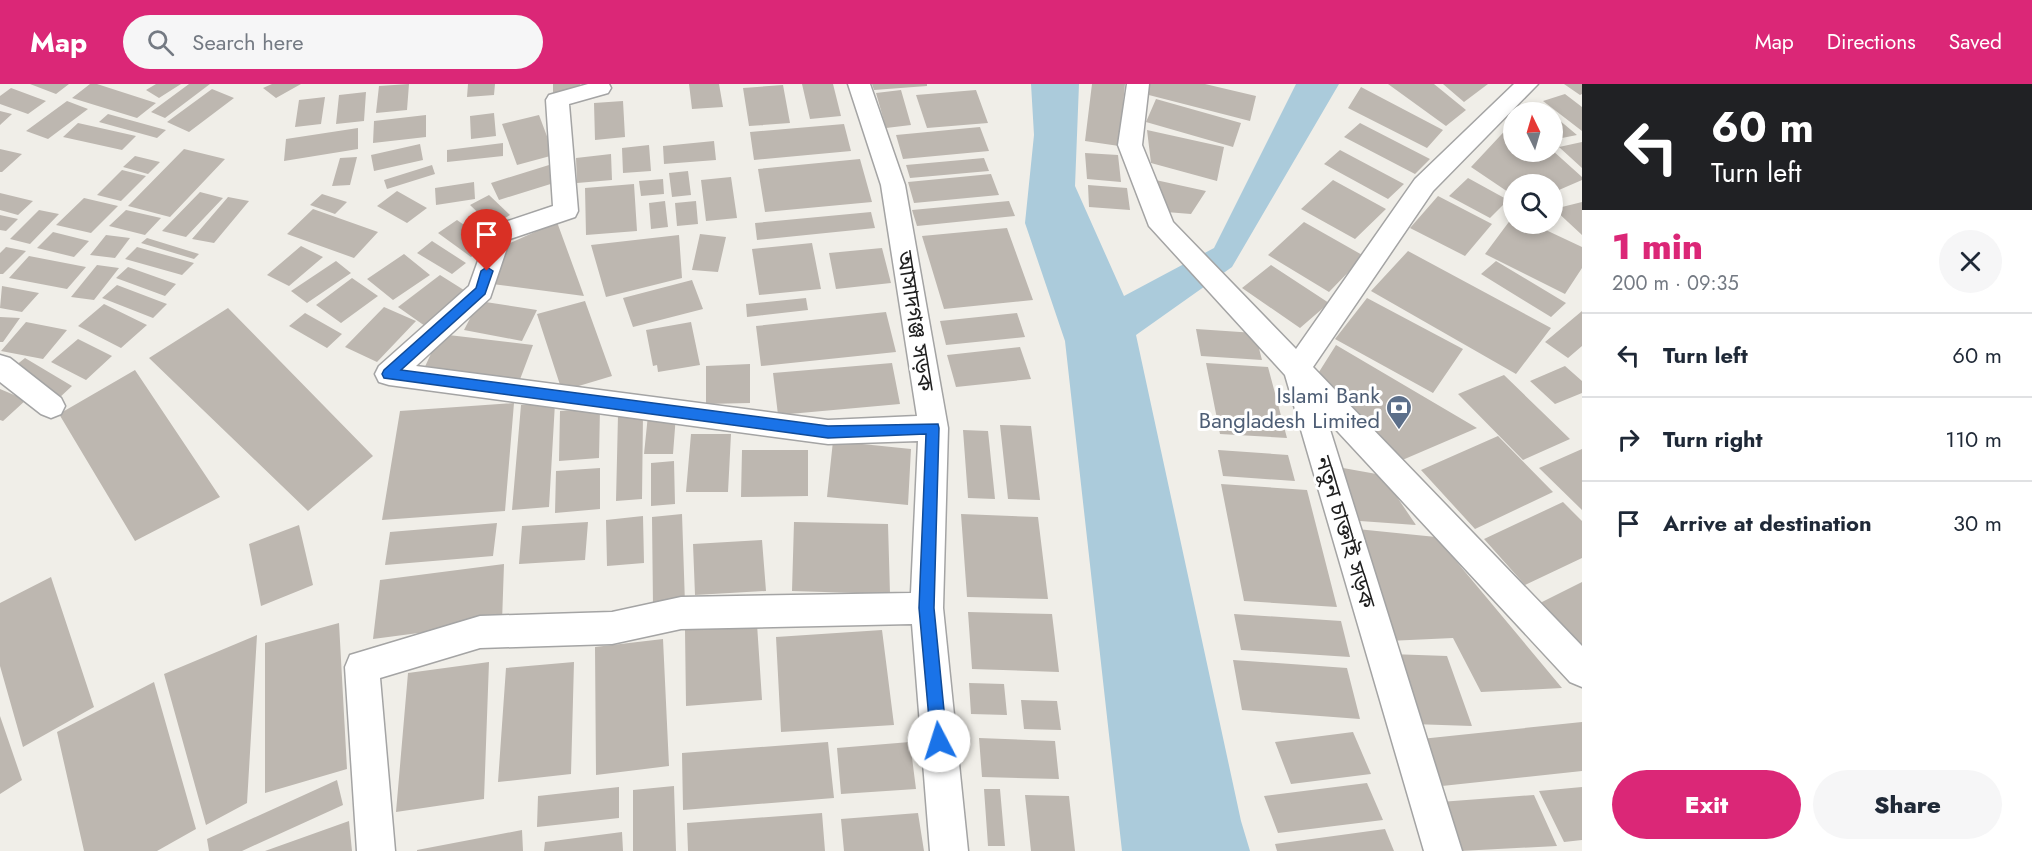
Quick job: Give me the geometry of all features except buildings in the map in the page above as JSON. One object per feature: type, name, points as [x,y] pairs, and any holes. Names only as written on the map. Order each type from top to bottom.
[{"type":"street","name":"আসাদগঞ্জ সড়ক","points":[[859,84],[893,184],[933,428],[927,608],[949,851]]},
{"type":"street","points":[[1138,84],[1130,145],[1162,226],[1297,369],[1424,185],[1527,84]]},
{"type":"street","points":[[600,88],[557,100],[566,211],[499,233],[481,291],[388,374],[828,432],[933,428]]},
{"type":"street","points":[[0,366],[51,406]]},
{"type":"street","name":"নতুন চাক্তাই সড়ক","points":[[1297,369],[1582,670]]},
{"type":"street","name":"নতুন চাক্তাই সড়ক","points":[[1297,369],[1443,851]]},
{"type":"street","points":[[376,851],[362,667],[480,632],[612,628],[681,613],[927,608]]},
{"type":"water","points":[[1031,84],[1079,84],[1075,186],[1124,296],[1214,248],[1296,84],[1339,84],[1232,267],[1136,335],[1241,821],[1250,851],[1122,851],[1065,341],[1025,223],[1034,135]]},
{"type":"place","name":"Islami Bank Bangladesh Limited","points":[[1399,431]]},
{"type":"route","points":[[487,271],[481,291],[388,374],[828,432],[933,428],[927,608],[939,741]]}]
